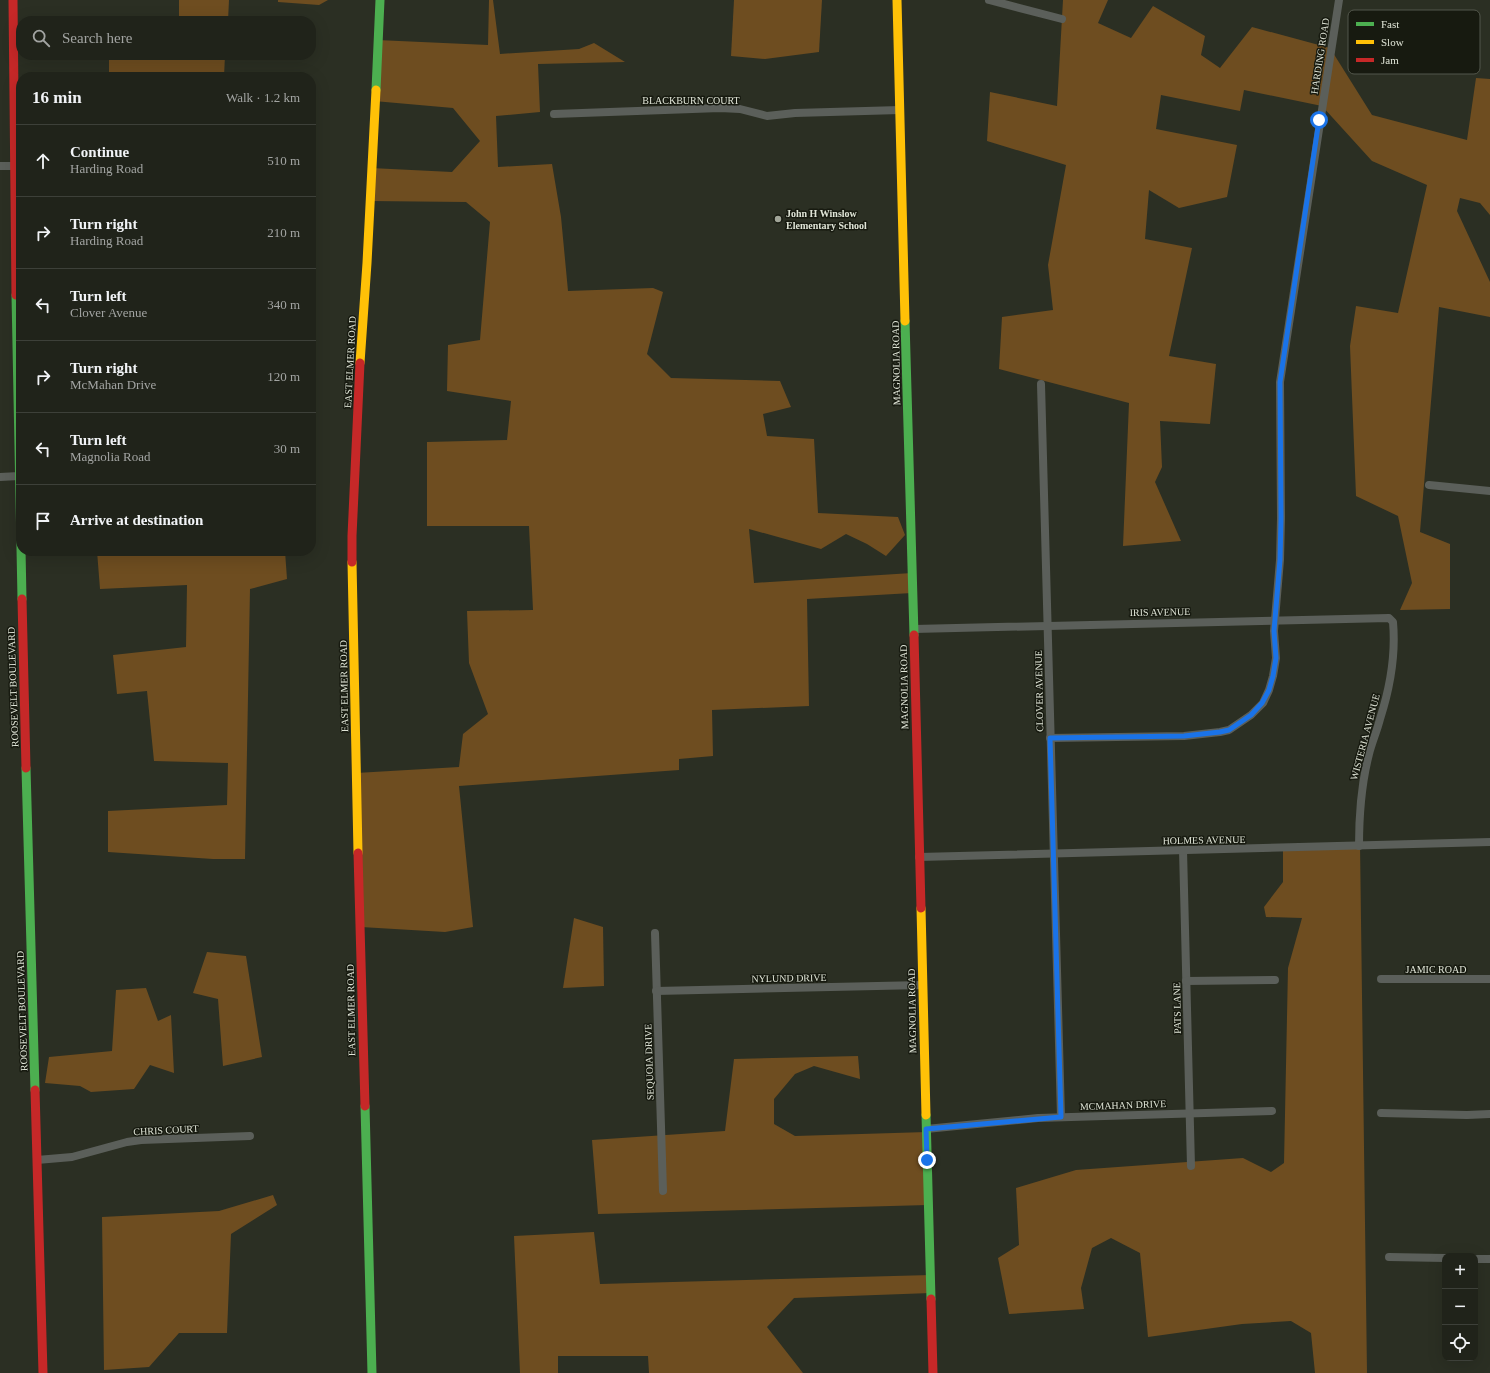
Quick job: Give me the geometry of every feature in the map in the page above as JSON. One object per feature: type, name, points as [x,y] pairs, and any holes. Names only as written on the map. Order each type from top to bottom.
[{"type":"street","name":"ROOSEVELT BOULEVARD","points":[[13,0],[16,244]]},
{"type":"street","name":"EAST ELMER ROAD","points":[[372,1373],[358,848],[352,536],[361,344],[367,277],[380,0]]},
{"type":"street","name":"MAGNOLIA ROAD","points":[[897,0],[932,1373]]},
{"type":"street","points":[[988,0],[1062,19]]},
{"type":"street","name":"HARDING ROAD","points":[[1050,738],[1184,736],[1220,732],[1229,730],[1244,721],[1262,703],[1269,690],[1276,658],[1274,620],[1280,560],[1280,382],[1339,0]]},
{"type":"street","name":"BLACKBURN COURT","points":[[554,114],[720,108],[740,109],[760,115],[772,116],[795,112],[900,110]]},
{"type":"street","points":[[0,166],[15,166]]},
{"type":"street","name":"CLOVER AVENUE","points":[[1041,384],[1061,1117]]},
{"type":"street","points":[[0,477],[16,476]]},
{"type":"street","points":[[1429,485],[1490,491]]},
{"type":"street","name":"ROOSEVELT BOULEVARD","points":[[21,556],[43,1373]]},
{"type":"street","name":"IRIS AVENUE","points":[[914,629],[1385,617],[1389,618],[1393,622],[1393,635]]},
{"type":"street","name":"WISTERIA AVENUE","points":[[1359,846],[1361,789],[1369,754],[1392,673],[1393,635]]},
{"type":"street","name":"HOLMES AVENUE","points":[[919,857],[1490,842]]},
{"type":"street","name":"PATS LANE","points":[[1183,850],[1191,1166]]},
{"type":"street","name":"SEQUOIA DRIVE","points":[[655,933],[663,1191]]},
{"type":"street","name":"JAMIC ROAD","points":[[1381,979],[1490,979]]},
{"type":"street","points":[[1186,981],[1275,980]]},
{"type":"street","name":"NYLUND DRIVE","points":[[656,991],[923,985]]},
{"type":"street","name":"MCMAHAN DRIVE","points":[[926,1129],[1061,1117],[1272,1111]]},
{"type":"street","points":[[1381,1113],[1467,1115],[1490,1114]]},
{"type":"street","name":"CHRIS COURT","points":[[37,1160],[72,1157],[127,1142],[141,1140],[250,1136]]},
{"type":"street","points":[[1389,1257],[1442,1258]]},
{"type":"street","points":[[1478,1259],[1490,1259]]},
{"type":"shaded area","points":[[179,0],[229,0],[228,16],[179,16]]},
{"type":"shaded area","points":[[278,0],[328,0],[319,5],[278,2]]},
{"type":"shaded area","points":[[489,0],[493,0],[500,54],[579,49],[594,43],[625,62],[538,64],[540,112],[496,116],[498,167],[552,164],[561,217],[568,291],[653,288],[663,292],[647,354],[671,378],[780,381],[791,407],[763,414],[767,436],[814,439],[818,513],[898,517],[905,535],[886,556],[867,544],[846,534],[821,549],[749,529],[754,583],[912,573],[912,593],[807,599],[809,706],[712,710],[713,756],[679,759],[679,770],[459,786],[473,927],[445,932],[361,927],[356,773],[459,767],[463,734],[488,714],[469,663],[467,611],[533,610],[529,526],[427,526],[427,442],[507,440],[511,401],[447,391],[448,345],[480,340],[490,222],[466,202],[369,201],[371,168],[452,172],[480,141],[453,108],[374,101],[377,40],[488,45]]},
{"type":"shaded area","points":[[734,0],[822,0],[819,52],[765,59],[731,56]]},
{"type":"shaded area","points":[[1063,0],[1108,0],[1098,23],[1131,38],[1153,6],[1205,36],[1201,55],[1220,68],[1252,27],[1330,48],[1372,115],[1467,140],[1476,78],[1490,79],[1490,215],[1480,203],[1460,198],[1457,211],[1490,282],[1490,317],[1439,307],[1420,532],[1450,544],[1450,609],[1400,610],[1412,583],[1398,516],[1356,496],[1350,346],[1356,306],[1398,313],[1427,185],[1372,161],[1322,106],[1244,90],[1240,111],[1161,95],[1156,129],[1237,145],[1227,197],[1179,208],[1149,190],[1145,239],[1192,248],[1169,356],[1216,364],[1210,424],[1160,421],[1162,467],[1155,482],[1181,541],[1123,546],[1129,403],[999,369],[1002,317],[1053,310],[1048,265],[1066,165],[987,141],[990,92],[1057,106]]},
{"type":"shaded area","points":[[109,60],[225,60],[224,72],[109,72]]},
{"type":"shaded area","points":[[97,556],[285,556],[287,579],[250,589],[245,859],[213,859],[108,852],[108,811],[227,805],[228,763],[154,761],[147,691],[117,694],[113,655],[186,647],[187,585],[100,589]]},
{"type":"shaded area","points":[[1360,844],[1367,1373],[1315,1373],[1311,1333],[1291,1321],[1242,1324],[1148,1337],[1140,1253],[1111,1238],[1092,1248],[1081,1288],[1084,1309],[1009,1314],[998,1258],[1019,1245],[1016,1188],[1076,1170],[1243,1158],[1271,1172],[1284,1163],[1288,968],[1302,918],[1266,917],[1264,907],[1283,882],[1283,845]]},
{"type":"shaded area","points":[[574,918],[603,927],[604,986],[563,988]]},
{"type":"shaded area","points":[[207,952],[246,956],[262,1057],[223,1066],[218,999],[193,993]]},
{"type":"shaded area","points":[[146,988],[158,1021],[171,1015],[174,1073],[150,1065],[134,1089],[91,1092],[80,1086],[45,1083],[49,1057],[112,1051],[116,990]]},
{"type":"shaded area","points":[[858,1056],[860,1079],[814,1066],[795,1074],[774,1099],[774,1124],[795,1136],[927,1132],[928,1205],[598,1214],[592,1140],[725,1131],[734,1059]]},
{"type":"shaded area","points":[[273,1195],[277,1205],[231,1234],[227,1333],[179,1333],[149,1367],[104,1370],[102,1217],[219,1211]]},
{"type":"shaded area","points":[[594,1232],[600,1284],[931,1275],[931,1293],[794,1298],[767,1327],[803,1373],[649,1373],[648,1356],[558,1356],[558,1373],[520,1373],[514,1236]]},
{"type":"traffic: fast","points":[[376,90],[380,0]]},
{"type":"traffic: fast","points":[[905,321],[914,635]]},
{"type":"traffic: fast","points":[[21,556],[22,599]]},
{"type":"traffic: fast","points":[[26,768],[35,1090]]},
{"type":"traffic: fast","points":[[365,1106],[372,1373]]},
{"type":"traffic: fast","points":[[926,1115],[931,1299]]},
{"type":"traffic: slow","points":[[897,0],[905,321]]},
{"type":"traffic: slow","points":[[360,363],[376,90]]},
{"type":"traffic: slow","points":[[352,562],[358,853]]},
{"type":"traffic: slow","points":[[921,908],[926,1115]]},
{"type":"traffic: jam","points":[[13,0],[16,295]]},
{"type":"traffic: jam","points":[[352,562],[360,363]]},
{"type":"traffic: jam","points":[[22,599],[26,768]]},
{"type":"traffic: jam","points":[[914,635],[921,908]]},
{"type":"traffic: jam","points":[[358,853],[365,1106]]},
{"type":"traffic: jam","points":[[35,1090],[43,1373]]},
{"type":"traffic: jam","points":[[931,1299],[933,1373]]},
{"type":"place","name":"John H Winslow Elementary School","points":[[778,219]]},
{"type":"route","points":[[927,1160],[926,1129],[1061,1117],[1050,738],[1184,736],[1211,734],[1229,730],[1244,721],[1262,703],[1269,690],[1276,658],[1274,620],[1280,560],[1280,382],[1319,120]]}]
